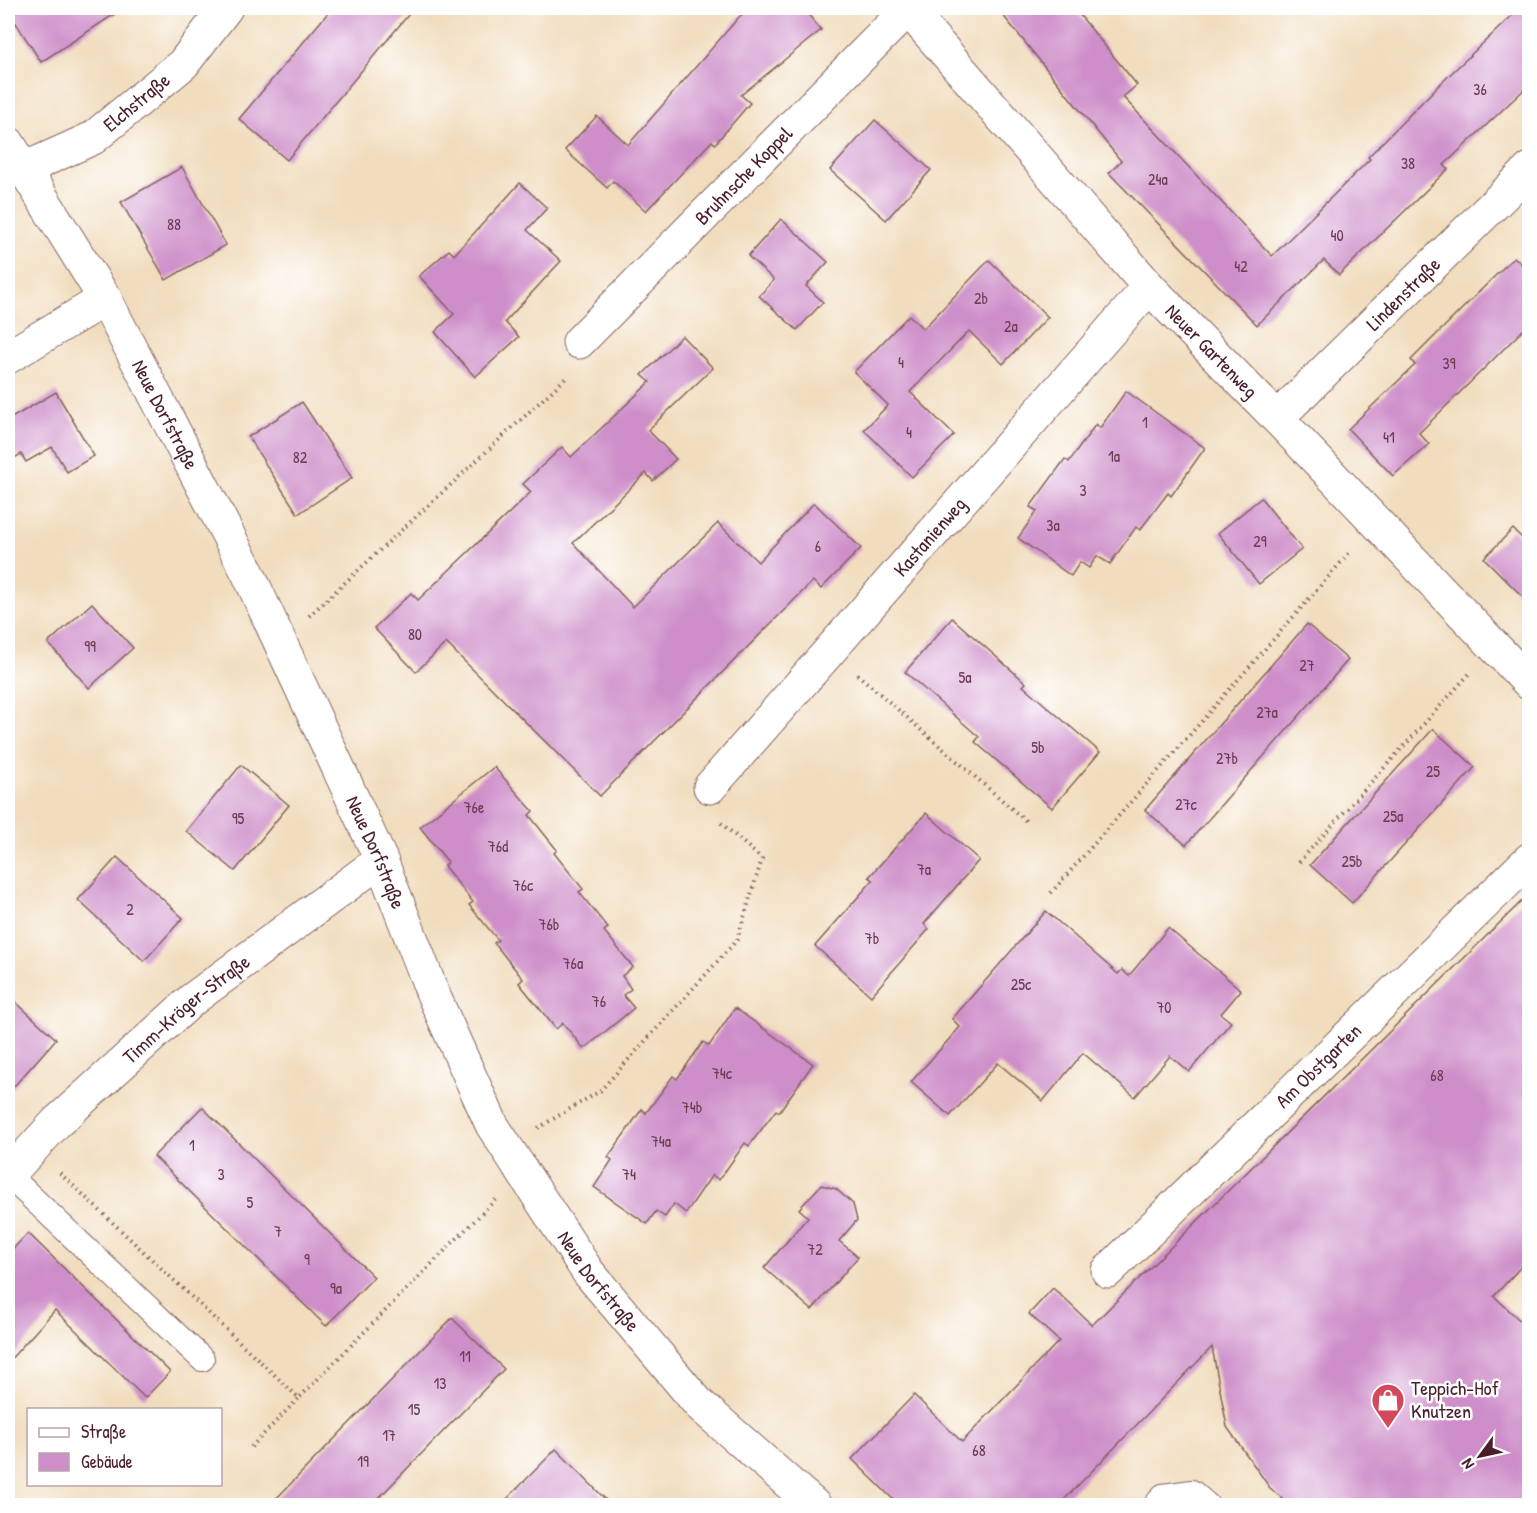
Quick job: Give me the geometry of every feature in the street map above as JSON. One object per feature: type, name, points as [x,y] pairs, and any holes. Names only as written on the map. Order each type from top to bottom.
[{"type":"street","name":"Elchstraße","points":[[16,156],[93,138],[183,64],[226,8]]},
{"type":"street","name":"Neuer Gartenweg","points":[[907,8],[1149,287],[1277,417],[1530,684]]},
{"type":"street","name":"Bruhnsche Koppel","points":[[579,342],[907,8]]},
{"type":"street","name":"Neue Dorfstraße","points":[[16,156],[105,299],[248,573],[381,860],[433,994],[492,1125],[588,1272],[699,1404],[815,1506]]},
{"type":"street","name":"Lindenstraße","points":[[1277,417],[1530,169]]},
{"type":"street","name":"Kastanienweg","points":[[710,788],[1149,287]]},
{"type":"street","points":[[8,357],[105,299]]},
{"type":"street","name":"Am Obstgarten","points":[[1108,1271],[1530,859]]},
{"type":"street","name":"Timm-Kröger-Straße","points":[[8,1175],[56,1123],[193,999],[381,860]]},
{"type":"lane","points":[[8,1175],[202,1359]]},
{"type":"lane","points":[[1155,1506],[1163,1496],[1192,1492],[1208,1506]]},
{"type":"path","points":[[280,643],[571,373],[579,342]]},
{"type":"path","points":[[1051,893],[1376,522]]},
{"type":"path","points":[[1299,862],[1494,646]]},
{"type":"path","points":[[829,650],[1028,822]]},
{"type":"path","points":[[251,1447],[299,1398],[514,1159],[600,1091],[737,940],[762,859],[697,801],[710,788]]},
{"type":"path","points":[[33,1147],[299,1398]]},
{"type":"building","points":[[8,8],[124,8],[41,62]]},
{"type":"building","points":[[332,8],[414,8],[287,160],[239,119]]},
{"type":"building","points":[[750,8],[803,8],[821,30],[741,95],[750,103],[715,144],[712,141],[646,211],[613,181],[607,188],[565,150],[597,116],[628,145],[739,17]]},
{"type":"building","points":[[997,8],[1074,8],[1137,85],[1123,97],[1272,256],[1370,159],[1368,157],[1439,85],[1520,8],[1530,8],[1530,84],[1444,165],[1448,169],[1339,275],[1324,260],[1257,325],[1109,173],[1121,161]]},
{"type":"building","points":[[875,120],[931,170],[886,220],[830,170]]},
{"type":"building","points":[[182,167],[226,245],[166,280],[121,202]]},
{"type":"building","points":[[520,183],[547,208],[527,230],[561,261],[505,322],[519,337],[475,377],[435,332],[454,314],[419,276],[449,250],[454,255]]},
{"type":"building","points":[[781,219],[828,262],[806,286],[823,302],[797,330],[759,296],[774,280],[748,256]]},
{"type":"building","points":[[1514,257],[1530,272],[1530,323],[1419,433],[1429,444],[1393,476],[1348,429],[1415,365],[1411,360]]},
{"type":"building","points":[[989,260],[1048,317],[1003,364],[969,331],[910,392],[954,435],[912,477],[864,430],[888,405],[854,372],[909,315],[923,329]]},
{"type":"building","points":[[682,336],[713,368],[648,430],[676,459],[653,481],[646,473],[573,543],[633,607],[718,523],[758,562],[814,503],[861,548],[821,589],[813,581],[600,796],[446,643],[416,672],[374,628],[411,593],[418,600],[531,492],[523,484],[562,447],[571,457],[650,382],[642,375]]},
{"type":"building","points":[[1126,391],[1205,448],[1171,496],[1168,493],[1140,530],[1136,527],[1110,564],[1097,556],[1089,568],[1080,562],[1071,576],[1018,538],[1037,511],[1030,507],[1065,459],[1069,462],[1096,424],[1100,428]]},
{"type":"building","points":[[56,392],[94,456],[67,472],[52,447],[26,462],[21,454],[8,462],[8,420]]},
{"type":"building","points":[[302,402],[352,478],[298,514],[248,437]]},
{"type":"building","points":[[1261,498],[1302,549],[1259,584],[1218,533]]},
{"type":"building","points":[[1513,529],[1530,546],[1530,604],[1484,558]]},
{"type":"building","points":[[92,603],[133,648],[89,688],[48,643]]},
{"type":"building","points":[[952,618],[1026,683],[1023,686],[1100,752],[1052,808],[975,742],[979,737],[905,672]]},
{"type":"building","points":[[1307,624],[1348,660],[1186,845],[1145,810]]},
{"type":"building","points":[[1433,729],[1475,767],[1352,903],[1310,865]]},
{"type":"building","points":[[241,765],[289,805],[235,871],[186,831]]},
{"type":"building","points":[[494,767],[533,811],[529,815],[557,850],[554,853],[583,889],[579,892],[608,928],[604,931],[633,967],[622,976],[631,989],[623,995],[634,1008],[584,1049],[563,1023],[556,1029],[519,983],[523,979],[494,943],[498,940],[469,905],[473,902],[444,866],[448,862],[420,827]]},
{"type":"building","points":[[926,813],[979,860],[924,924],[929,929],[871,996],[815,946],[873,880],[869,877]]},
{"type":"building","points":[[117,857],[183,918],[144,961],[78,900]]},
{"type":"building","points":[[1530,893],[1530,1257],[1494,1296],[1530,1330],[1530,1506],[1291,1506],[1270,1488],[1227,1427],[1212,1347],[1058,1506],[900,1506],[852,1459],[914,1395],[962,1442],[1059,1341],[1029,1314],[1053,1288],[1092,1325]]},
{"type":"building","points":[[1046,911],[1118,974],[1122,970],[1129,976],[1168,928],[1241,990],[1221,1014],[1231,1022],[1189,1072],[1170,1056],[1135,1097],[1083,1053],[1043,1101],[998,1063],[950,1116],[911,1082],[960,1027],[952,1019]]},
{"type":"building","points":[[8,995],[56,1039],[8,1093]]},
{"type":"building","points":[[735,1008],[813,1064],[779,1112],[776,1110],[749,1146],[745,1143],[719,1180],[712,1175],[686,1213],[674,1204],[665,1217],[656,1211],[647,1224],[594,1187],[612,1160],[608,1157],[642,1109],[646,1113],[673,1076],[677,1079],[703,1042],[709,1046]]},
{"type":"building","points":[[202,1107],[374,1277],[326,1326],[154,1156]]},
{"type":"building","points":[[821,1185],[836,1189],[853,1204],[857,1220],[839,1241],[858,1257],[812,1310],[764,1268],[808,1217],[799,1209]]},
{"type":"building","points":[[28,1233],[170,1372],[145,1398],[55,1310],[8,1362],[8,1254]]},
{"type":"building","points":[[452,1318],[504,1369],[371,1506],[269,1506]]},
{"type":"building","points":[[556,1449],[612,1506],[500,1506]]},
{"type":"place","name":"Teppich-Hof Knutzen","points":[[1388,1429]]}]
